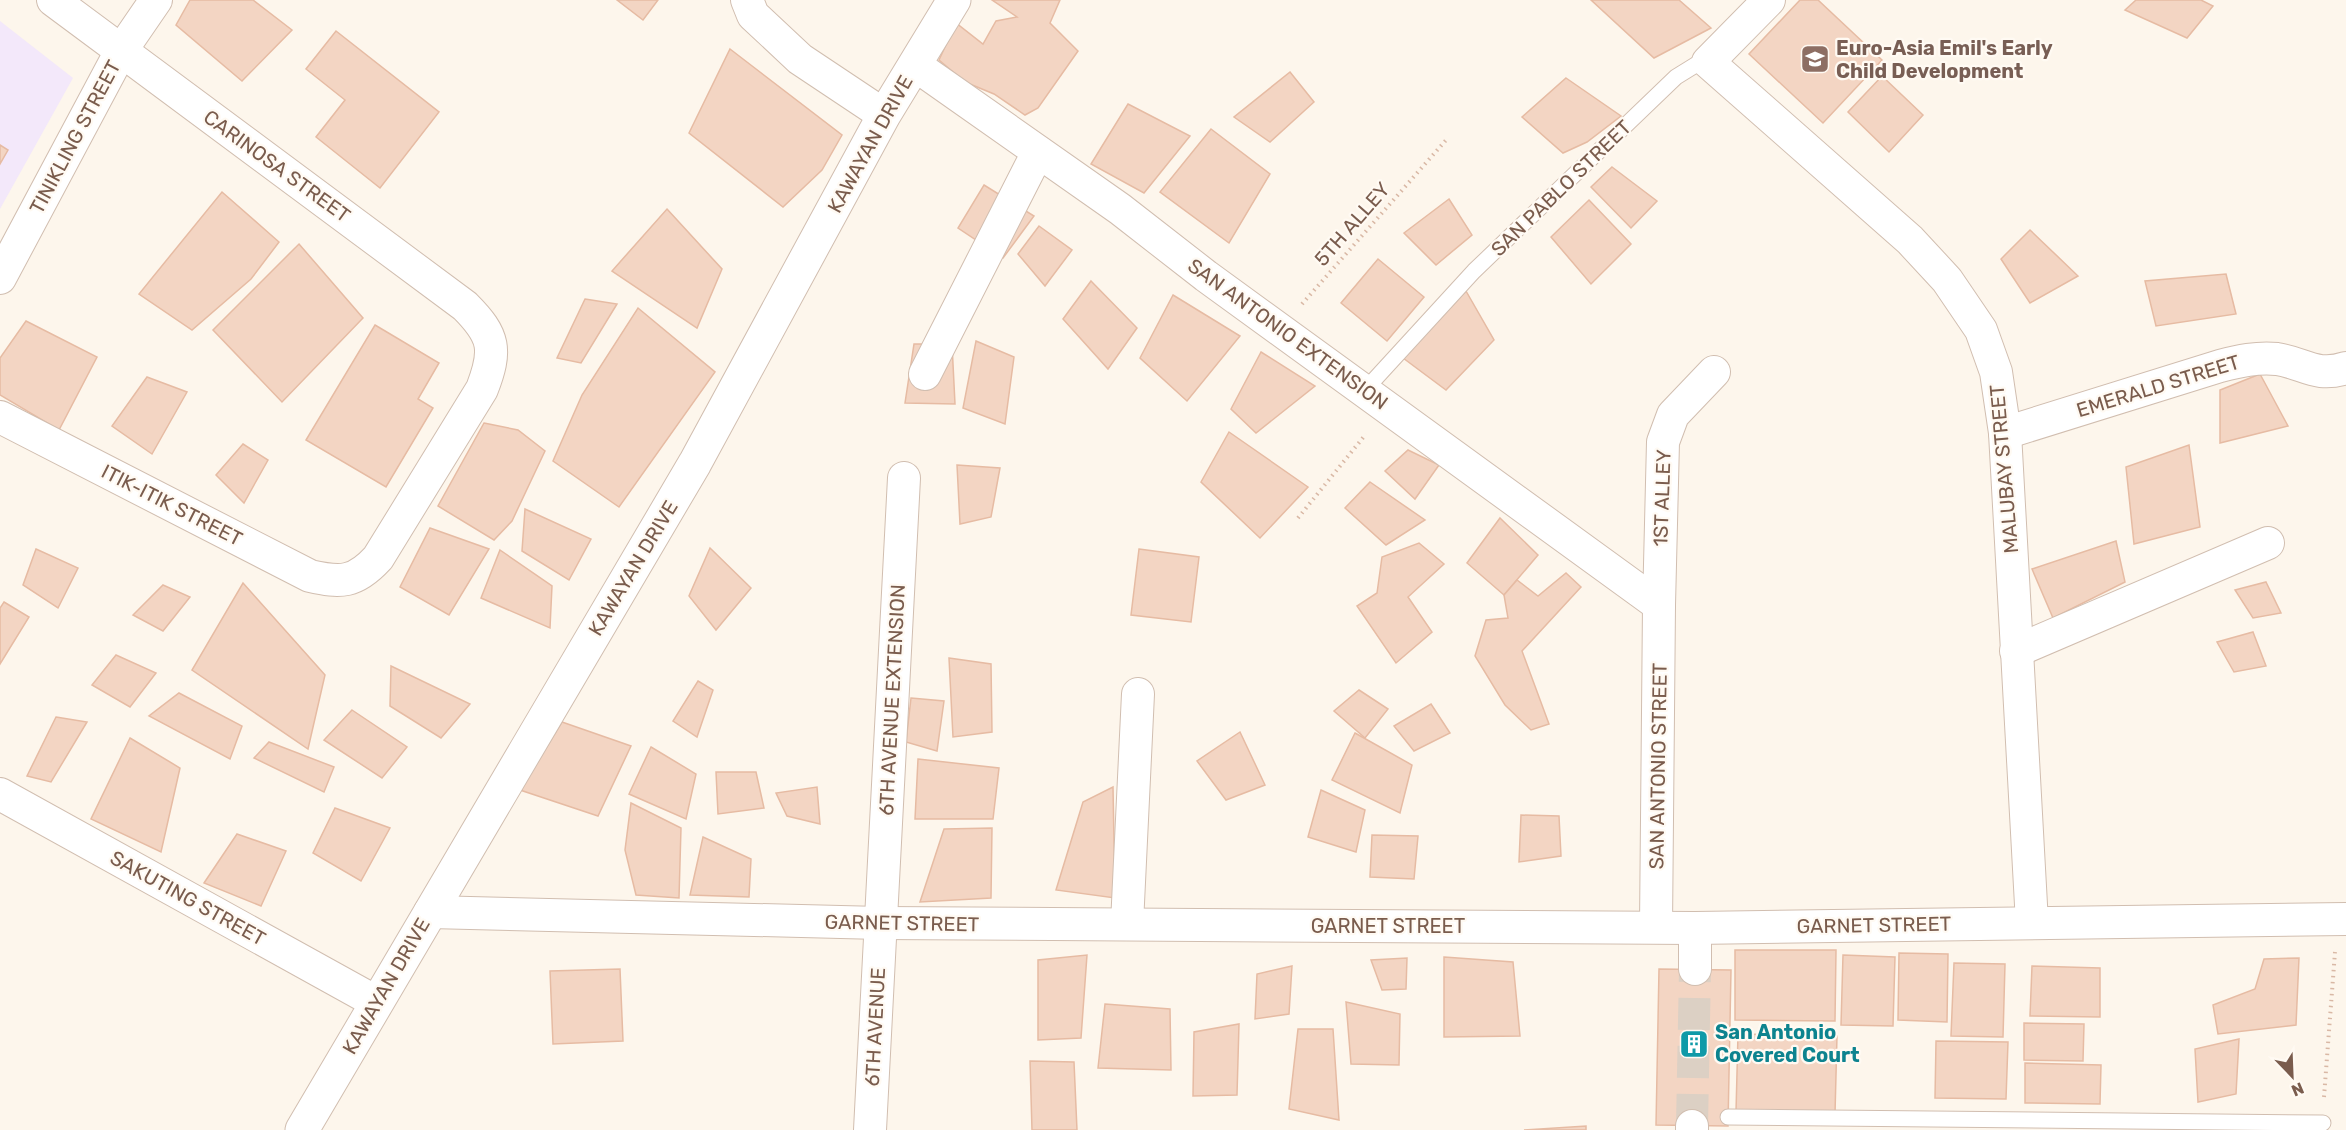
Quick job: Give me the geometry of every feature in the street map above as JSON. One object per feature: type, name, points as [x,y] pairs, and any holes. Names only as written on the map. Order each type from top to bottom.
[{"type":"street","name":"CARINOSA STREET","points":[[53,0],[465,306],[482,322],[491,342],[492,363],[483,388],[378,558],[366,572],[348,580]]},
{"type":"street","name":"TINIKLING STREET","points":[[0,277],[121,51],[156,0]]},
{"type":"street","points":[[747,0],[753,15],[759,22],[801,59],[884,115]]},
{"type":"street","name":"KAWAYAN DRIVE","points":[[302,1130],[695,463],[884,115],[954,0]]},
{"type":"street","name":"SAN PABLO STREET","points":[[1708,62],[1756,4]]},
{"type":"street","name":"MALUBAY STREET","points":[[1708,62],[1910,240],[1947,280],[1981,330],[1996,372],[2005,433],[2032,923]]},
{"type":"street","name":"SAN ANTONIO EXTENSION","points":[[915,65],[1120,209],[1280,329],[1659,605]]},
{"type":"street","points":[[925,374],[1038,152]]},
{"type":"street","name":"EMERALD STREET","points":[[2005,433],[2220,366],[2251,359],[2278,359],[2317,372],[2334,372],[2346,368]]},
{"type":"street","name":"1ST ALLEY","points":[[1659,605],[1664,442],[1667,427],[1672,415],[1714,372]]},
{"type":"street","name":"ITIK-ITIK STREET","points":[[0,417],[310,576],[329,581],[348,580]]},
{"type":"street","name":"6TH AVENUE EXTENSION","points":[[880,923],[904,478]]},
{"type":"street","points":[[2016,651],[2268,543]]},
{"type":"street","name":"SAN ANTONIO STREET","points":[[1656,927],[1659,605]]},
{"type":"street","points":[[1127,924],[1138,694]]},
{"type":"street","name":"SAKUTING STREET","points":[[0,794],[376,1002]]},
{"type":"street","name":"GARNET STREET","points":[[430,912],[880,923],[1695,928],[2342,919]]},
{"type":"street","name":"6TH AVENUE","points":[[870,1130],[880,923]]},
{"type":"street","points":[[1695,928],[1695,969]]},
{"type":"lane","name":"SAN PABLO STREET","points":[[1376,399],[1474,271],[1676,77],[1697,64],[1708,62]]},
{"type":"lane","points":[[1728,1118],[2323,1123]]},
{"type":"path","name":"5TH ALLEY","points":[[1280,329],[1447,139]]},
{"type":"path","points":[[1298,518],[1376,399]]},
{"type":"path","points":[[2323,1123],[2342,919]]},
{"type":"shaded area","points":[[0,21],[73,78],[0,209]]},
{"type":"building","points":[[190,0],[253,0],[292,30],[242,81],[176,25]]},
{"type":"building","points":[[617,0],[658,0],[643,20]]},
{"type":"building","points":[[992,0],[1060,0],[1050,23],[1078,51],[1038,108],[1025,115],[994,94],[965,82],[939,60],[956,23],[983,44],[996,21],[1017,17]]},
{"type":"building","points":[[1591,0],[1679,0],[1711,28],[1654,58]]},
{"type":"building","points":[[1800,0],[1818,0],[1882,60],[1823,123],[1749,54]]},
{"type":"building","points":[[2136,0],[2201,0],[2213,6],[2187,38],[2125,10]]},
{"type":"building","points":[[336,31],[439,112],[380,188],[316,137],[345,100],[306,69]]},
{"type":"building","points":[[730,49],[842,135],[822,170],[783,207],[689,133]]},
{"type":"building","points":[[1290,72],[1314,102],[1270,142],[1234,117]]},
{"type":"building","points":[[1882,76],[1923,115],[1889,152],[1848,112]]},
{"type":"building","points":[[1566,78],[1621,116],[1587,142],[1563,153],[1522,117]]},
{"type":"building","points":[[1128,104],[1190,136],[1144,193],[1091,164]]},
{"type":"building","points":[[1211,129],[1270,174],[1229,243],[1160,192]]},
{"type":"building","points":[[0,145],[8,150],[0,164]]},
{"type":"building","points":[[1612,167],[1657,201],[1631,228],[1591,187]]},
{"type":"building","points":[[984,185],[1034,216],[1003,258],[958,228]]},
{"type":"building","points":[[222,192],[279,242],[251,279],[192,330],[139,294]]},
{"type":"building","points":[[1449,199],[1472,235],[1436,265],[1404,233]]},
{"type":"building","points":[[1589,200],[1631,244],[1591,284],[1551,237]]},
{"type":"building","points":[[667,209],[722,269],[697,328],[612,271]]},
{"type":"building","points":[[1039,226],[1072,250],[1045,286],[1018,254]]},
{"type":"building","points":[[2030,230],[2078,276],[2030,303],[2001,259]]},
{"type":"building","points":[[299,244],[363,318],[282,402],[213,330]]},
{"type":"building","points":[[1378,259],[1424,297],[1387,341],[1341,303]]},
{"type":"building","points":[[2226,274],[2236,314],[2156,326],[2145,281]]},
{"type":"building","points":[[1091,281],[1137,328],[1108,369],[1063,319]]},
{"type":"building","points":[[1466,291],[1494,340],[1446,390],[1403,358]]},
{"type":"building","points":[[1173,295],[1240,336],[1187,401],[1140,358]]},
{"type":"building","points":[[585,299],[617,304],[581,363],[557,358]]},
{"type":"building","points":[[638,308],[715,372],[619,507],[553,461],[582,395]]},
{"type":"building","points":[[26,321],[97,357],[59,430],[0,395],[0,358]]},
{"type":"building","points":[[375,325],[439,363],[418,399],[433,408],[386,487],[306,440]]},
{"type":"building","points":[[976,341],[1014,357],[1005,424],[963,408]]},
{"type":"building","points":[[914,344],[952,344],[955,404],[905,403]]},
{"type":"building","points":[[1261,352],[1315,386],[1256,433],[1231,409]]},
{"type":"building","points":[[2260,374],[2288,426],[2220,443],[2220,390]]},
{"type":"building","points":[[147,377],[187,392],[152,454],[112,426]]},
{"type":"building","points":[[484,423],[518,430],[545,451],[512,521],[494,540],[438,506]]},
{"type":"building","points":[[1229,432],[1308,487],[1260,538],[1201,482]]},
{"type":"building","points":[[243,444],[268,460],[244,503],[216,475]]},
{"type":"building","points":[[2189,445],[2200,527],[2134,544],[2126,467]]},
{"type":"building","points":[[1408,450],[1439,465],[1415,499],[1385,471]]},
{"type":"building","points":[[957,465],[1000,468],[991,517],[960,524]]},
{"type":"building","points":[[1370,482],[1425,520],[1386,545],[1345,508]]},
{"type":"building","points":[[525,509],[591,539],[569,580],[522,551]]},
{"type":"building","points":[[1500,518],[1538,555],[1504,595],[1467,563]]},
{"type":"building","points":[[430,528],[489,549],[449,615],[400,587]]},
{"type":"building","points":[[2116,541],[2125,582],[2053,618],[2032,569]]},
{"type":"building","points":[[1419,543],[1444,564],[1408,597],[1432,632],[1396,663],[1357,606],[1377,593],[1382,557]]},
{"type":"building","points":[[710,548],[751,588],[716,630],[689,596]]},
{"type":"building","points":[[36,549],[78,568],[58,608],[23,585]]},
{"type":"building","points":[[1139,549],[1199,557],[1191,622],[1131,615]]},
{"type":"building","points":[[500,550],[552,586],[550,628],[481,598]]},
{"type":"building","points":[[1566,573],[1581,587],[1522,651],[1549,724],[1531,730],[1505,705],[1475,656],[1486,620],[1508,618],[1504,595],[1517,580],[1538,596]]},
{"type":"building","points":[[2266,582],[2281,613],[2253,618],[2235,590]]},
{"type":"building","points":[[243,583],[325,675],[308,749],[192,670]]},
{"type":"building","points":[[163,585],[190,597],[163,631],[133,615]]},
{"type":"building","points":[[4,602],[29,617],[0,664],[0,608]]},
{"type":"building","points":[[2253,632],[2266,666],[2234,672],[2217,642]]},
{"type":"building","points":[[116,655],[156,673],[130,707],[92,685]]},
{"type":"building","points":[[949,658],[991,664],[992,732],[953,737]]},
{"type":"building","points":[[391,666],[470,704],[441,738],[390,706]]},
{"type":"building","points":[[698,681],[713,690],[697,737],[673,721]]},
{"type":"building","points":[[1359,690],[1388,709],[1365,738],[1334,711]]},
{"type":"building","points":[[179,693],[242,726],[230,759],[149,716]]},
{"type":"building","points":[[911,698],[944,701],[937,751],[906,742]]},
{"type":"building","points":[[1431,704],[1450,733],[1414,751],[1394,726]]},
{"type":"building","points":[[352,710],[407,747],[382,778],[324,740]]},
{"type":"building","points":[[56,717],[87,722],[51,782],[27,776]]},
{"type":"building","points":[[562,722],[631,746],[598,816],[520,790]]},
{"type":"building","points":[[1240,732],[1265,785],[1226,800],[1197,761]]},
{"type":"building","points":[[1355,733],[1412,765],[1400,813],[1332,780]]},
{"type":"building","points":[[130,738],[180,768],[161,852],[91,819]]},
{"type":"building","points":[[269,742],[334,767],[324,792],[254,758]]},
{"type":"building","points":[[651,747],[696,774],[686,819],[629,794]]},
{"type":"building","points":[[918,759],[999,768],[993,819],[915,819]]},
{"type":"building","points":[[716,772],[756,772],[764,808],[718,814]]},
{"type":"building","points":[[817,787],[820,824],[787,816],[776,793]]},
{"type":"building","points":[[1113,787],[1115,898],[1056,890],[1083,802]]},
{"type":"building","points":[[1321,790],[1365,810],[1356,852],[1308,837]]},
{"type":"building","points":[[631,803],[681,828],[679,898],[636,895],[625,850]]},
{"type":"building","points":[[335,808],[390,828],[361,881],[313,853]]},
{"type":"building","points":[[1521,815],[1559,816],[1561,856],[1519,862]]},
{"type":"building","points":[[992,828],[991,898],[920,902],[944,829]]},
{"type":"building","points":[[237,834],[286,851],[261,906],[204,883]]},
{"type":"building","points":[[1372,835],[1418,836],[1414,879],[1370,877]]},
{"type":"building","points":[[703,837],[751,859],[749,897],[690,895]]},
{"type":"building","points":[[1735,950],[1836,950],[1835,1021],[1735,1020]]},
{"type":"building","points":[[1899,953],[1948,954],[1947,1022],[1898,1020]]},
{"type":"building","points":[[1087,955],[1081,1038],[1038,1040],[1038,960]]},
{"type":"building","points":[[1843,955],[1895,957],[1893,1026],[1841,1025]]},
{"type":"building","points":[[1444,957],[1513,962],[1520,1036],[1444,1037]]},
{"type":"building","points":[[1407,958],[1406,989],[1382,990],[1371,960]]},
{"type":"building","points":[[2299,958],[2296,1025],[2218,1034],[2213,1005],[2255,989],[2264,959]]},
{"type":"building","points":[[1954,963],[2005,964],[2003,1037],[1951,1036]]},
{"type":"building","points":[[1292,966],[1289,1014],[1255,1019],[1257,974]]},
{"type":"building","points":[[2032,966],[2100,968],[2100,1017],[2030,1016]]},
{"type":"building","points":[[620,969],[623,1041],[553,1044],[550,971]]},
{"type":"building","name":"San Antonio Covered Court","points":[[1659,969],[1731,970],[1728,1126],[1656,1125]]},
{"type":"building","points":[[1346,1002],[1400,1014],[1399,1065],[1351,1064]]},
{"type":"building","points":[[1105,1004],[1170,1009],[1171,1070],[1098,1068]]},
{"type":"building","points":[[2024,1023],[2084,1024],[2083,1061],[2024,1060]]},
{"type":"building","points":[[1239,1024],[1237,1095],[1193,1096],[1194,1032]]},
{"type":"building","points":[[1298,1029],[1333,1029],[1339,1120],[1289,1109]]},
{"type":"building","points":[[1738,1034],[1837,1036],[1835,1114],[1736,1112]]},
{"type":"building","points":[[2239,1039],[2236,1094],[2198,1102],[2195,1049]]},
{"type":"building","points":[[1936,1041],[2008,1042],[2006,1099],[1935,1098]]},
{"type":"building","points":[[1030,1061],[1074,1062],[1077,1130],[1032,1130]]},
{"type":"building","points":[[2025,1063],[2101,1065],[2100,1104],[2025,1103]]},
{"type":"building","points":[[1586,1126],[1586,1130],[1524,1130]]},
{"type":"tunnel","points":[[1692,1126],[1695,969]]},
{"type":"place","name":"Euro-Asia Emil's Early Child Development","points":[[1815,59]]},
{"type":"place","name":"San Antonio Covered Court","points":[[1694,1044]]}]
